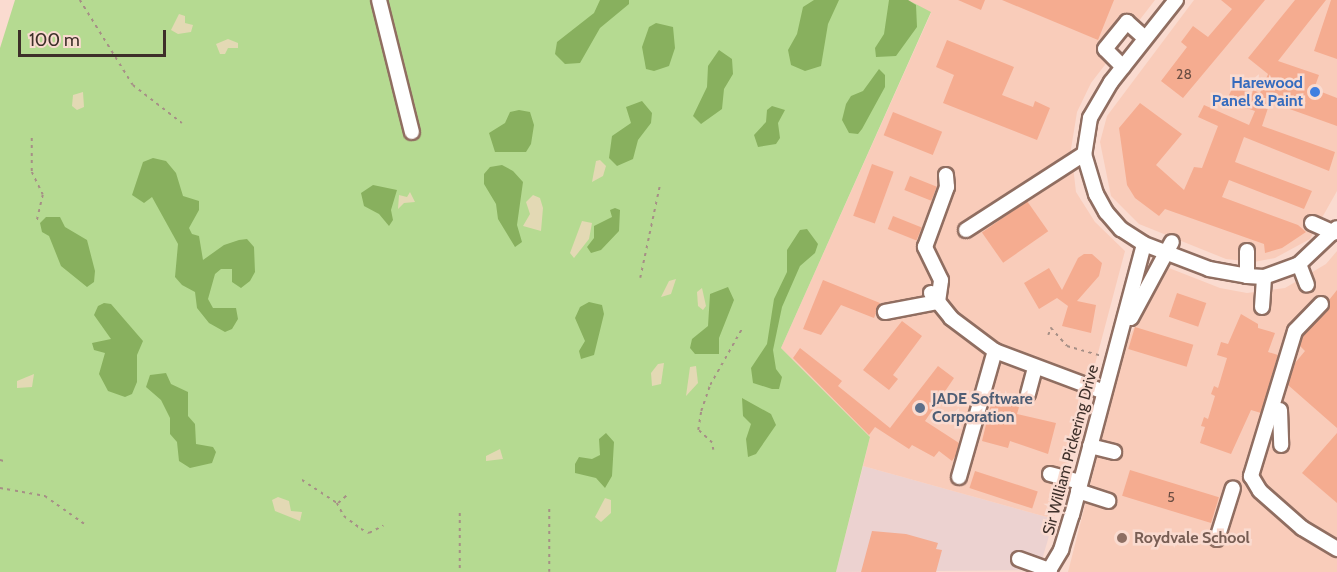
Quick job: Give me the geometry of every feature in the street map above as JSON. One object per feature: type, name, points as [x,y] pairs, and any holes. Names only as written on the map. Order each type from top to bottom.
[{"type":"street","points":[[378,0],[412,132]]},
{"type":"street","points":[[1172,1],[1123,67],[1106,79],[1084,154],[1096,194],[1106,212],[1121,229],[1144,244],[1170,247],[1209,269],[1247,276],[1264,277],[1299,264],[1335,230]]},
{"type":"street","points":[[1123,67],[1105,49],[1127,22],[1145,38]]},
{"type":"street","points":[[966,230],[1084,154]]},
{"type":"street","points":[[946,175],[947,187],[932,216],[925,248],[940,280],[935,298],[947,323],[995,351],[1035,368],[1104,392]]},
{"type":"street","points":[[1312,224],[1335,230]]},
{"type":"street","name":"Sir William Pickering Drive","points":[[1049,571],[1061,550],[1144,244]]},
{"type":"street","name":"Sir William Pickering Drive","points":[[1121,335],[1137,316],[1170,247]]},
{"type":"street","points":[[1246,251],[1247,276]]},
{"type":"street","points":[[1299,264],[1307,285]]},
{"type":"street","points":[[1262,307],[1264,277]]},
{"type":"street","points":[[885,312],[935,298]]},
{"type":"street","points":[[1281,445],[1282,409],[1295,331],[1321,304]]},
{"type":"street","points":[[959,477],[995,351]]},
{"type":"street","points":[[1028,394],[1035,368]]},
{"type":"street","points":[[1282,409],[1252,469],[1254,483],[1302,528],[1337,549]]},
{"type":"street","points":[[1090,446],[1113,452]]},
{"type":"street","points":[[1050,474],[1107,501]]},
{"type":"street","points":[[1217,539],[1233,488]]},
{"type":"street","points":[[1019,559],[1049,571]]},
{"type":"path","points":[[80,0],[133,85],[182,123]]},
{"type":"path","points":[[32,138],[32,172],[42,195],[37,222]]},
{"type":"path","points":[[640,279],[660,184]]},
{"type":"path","points":[[712,450],[712,443],[698,429],[701,411],[710,385],[743,327]]},
{"type":"path","points":[[1048,335],[1051,328],[1067,346],[1113,360]]},
{"type":"path","points":[[0,460],[4,461]]},
{"type":"path","points":[[302,480],[337,503],[344,516],[365,531],[382,526]]},
{"type":"path","points":[[0,488],[45,496],[86,525]]},
{"type":"path","points":[[337,503],[349,493]]},
{"type":"path","points":[[549,505],[549,572]]},
{"type":"path","points":[[460,513],[460,572]]},
{"type":"shaded area","points":[[908,0],[1155,0],[1091,83],[1077,112],[1071,149],[1076,192],[1095,222],[1125,251],[1054,519],[863,466],[870,437],[781,348],[931,13]]},
{"type":"shaded area","points":[[1194,0],[1337,0],[1337,191],[1310,239],[1275,258],[1254,262],[1226,259],[1139,224],[1111,196],[1100,142],[1107,116]]},
{"type":"shaded area","points":[[1337,251],[1337,572],[1068,572],[1127,340],[1169,268],[1220,288],[1247,293],[1285,288],[1326,264]]},
{"type":"shaded area","points":[[863,466],[1054,519],[1039,570],[836,572]]},
{"type":"green space","points":[[15,0],[908,0],[931,12],[781,348],[870,437],[836,572],[0,572],[0,48]]},
{"type":"green space","points":[[600,0],[629,0],[629,4],[600,28],[580,63],[565,64],[555,54],[557,42],[594,13]]},
{"type":"green space","points":[[814,0],[839,0],[828,24],[821,66],[805,71],[791,65],[788,50],[797,34],[803,7]]},
{"type":"green space","points":[[889,0],[908,0],[916,5],[917,27],[896,56],[876,57],[875,48],[884,34]]},
{"type":"green space","points":[[656,23],[673,27],[675,48],[669,66],[654,71],[646,69],[642,47],[649,27]]},
{"type":"green space","points":[[719,50],[732,59],[733,74],[724,89],[722,109],[701,124],[693,116],[707,87],[708,66]]},
{"type":"green space","points":[[879,69],[885,75],[885,87],[862,129],[858,134],[849,133],[842,120],[846,104],[851,96],[863,91]]},
{"type":"green space","points":[[642,101],[652,113],[651,123],[638,140],[633,159],[617,166],[609,158],[612,136],[631,123],[626,107]]},
{"type":"green space","points":[[772,106],[785,110],[778,123],[780,138],[776,144],[758,147],[754,135],[766,122],[767,110]]},
{"type":"green space","points":[[519,110],[530,112],[534,125],[531,144],[526,152],[495,152],[489,133],[505,123],[510,112]]},
{"type":"green space","points":[[153,158],[166,161],[176,173],[183,196],[199,201],[199,210],[189,228],[192,234],[199,236],[203,260],[224,245],[239,240],[247,239],[254,247],[255,272],[250,281],[241,288],[232,282],[232,269],[221,269],[215,274],[208,299],[213,308],[236,308],[238,319],[232,329],[225,332],[209,323],[197,308],[195,292],[182,285],[175,277],[178,244],[152,197],[144,203],[132,195],[143,162]]},
{"type":"green space","points":[[502,165],[513,171],[523,182],[517,225],[522,242],[515,247],[498,219],[496,204],[484,184],[484,174],[490,167]]},
{"type":"green space","points":[[373,185],[397,190],[391,210],[393,220],[389,226],[379,214],[364,206],[361,193]]},
{"type":"green space","points":[[615,208],[620,210],[619,231],[601,250],[591,253],[587,247],[594,238],[594,226],[612,217],[610,210]]},
{"type":"green space","points":[[46,217],[60,217],[65,227],[87,240],[95,271],[94,282],[87,287],[61,266],[49,236],[42,232],[40,223]]},
{"type":"green space","points":[[807,229],[818,244],[815,253],[800,266],[782,307],[773,350],[776,369],[782,377],[779,389],[772,389],[753,383],[751,368],[767,344],[774,299],[787,272],[787,250],[800,230]]},
{"type":"green space","points":[[728,287],[734,300],[719,338],[719,354],[695,354],[690,348],[692,339],[708,326],[710,294]]},
{"type":"green space","points":[[589,302],[602,305],[604,314],[594,355],[581,359],[579,351],[585,341],[575,318],[580,307]]},
{"type":"green space","points":[[104,303],[111,304],[143,341],[137,355],[137,382],[132,394],[125,397],[108,391],[99,374],[105,353],[94,350],[92,343],[111,339],[94,315],[98,306]]},
{"type":"green space","points":[[166,373],[171,384],[188,392],[188,416],[195,424],[196,444],[213,447],[216,452],[212,463],[190,468],[179,461],[177,442],[170,434],[170,418],[161,400],[146,387],[150,375]]},
{"type":"green space","points":[[742,398],[771,414],[776,425],[756,454],[748,457],[746,439],[751,424],[743,416]]},
{"type":"green space","points":[[606,433],[614,442],[612,476],[605,488],[596,478],[575,473],[575,464],[579,457],[592,459],[600,455],[599,439]]},
{"type":"sand","points":[[179,14],[185,16],[185,23],[193,25],[191,32],[178,34],[171,30]]},
{"type":"sand","points":[[228,39],[238,43],[238,48],[228,48],[225,54],[220,54],[216,44]]},
{"type":"sand","points":[[83,92],[84,107],[77,110],[72,106],[73,95]]},
{"type":"sand","points":[[600,160],[606,166],[603,176],[592,182],[596,161]]},
{"type":"sand","points":[[410,192],[415,202],[404,203],[398,209],[399,195],[407,197]]},
{"type":"sand","points":[[533,195],[540,198],[543,208],[541,231],[523,226],[530,214],[526,202]]},
{"type":"sand","points":[[582,221],[592,223],[589,239],[574,258],[570,253]]},
{"type":"sand","points":[[676,279],[671,294],[661,297],[669,281]]},
{"type":"sand","points":[[702,288],[706,306],[703,310],[698,306],[697,292]]},
{"type":"sand","points":[[664,363],[661,384],[652,386],[651,373],[658,364]]},
{"type":"sand","points":[[696,366],[698,383],[686,396],[690,367]]},
{"type":"sand","points":[[34,374],[32,387],[17,388],[17,381]]},
{"type":"sand","points":[[500,449],[503,459],[486,461],[486,456]]},
{"type":"sand","points":[[278,497],[289,501],[291,511],[302,512],[300,521],[275,511],[272,500]]},
{"type":"sand","points":[[605,498],[611,500],[611,513],[601,522],[595,517]]},
{"type":"building","points":[[958,0],[985,0],[981,10]]},
{"type":"building","points":[[1002,0],[1114,0],[1098,40]]},
{"type":"building","points":[[1221,0],[1265,0],[1183,98],[1161,81],[1187,47],[1181,42],[1193,26],[1208,37],[1232,9]]},
{"type":"building","points":[[1295,0],[1326,0],[1278,61],[1319,75],[1314,89],[1337,98],[1337,126],[1270,102],[1262,126],[1335,152],[1329,171],[1244,137],[1235,162],[1312,191],[1304,209],[1229,180],[1222,197],[1298,225],[1306,232],[1282,248],[1265,253],[1264,244],[1165,209],[1159,216],[1135,198],[1127,185],[1119,128],[1140,103],[1182,134],[1156,165],[1184,190],[1194,167],[1202,168],[1218,126],[1198,117],[1204,105],[1249,125],[1255,111],[1226,101],[1234,85],[1252,94],[1253,90],[1260,93],[1268,74],[1248,58]]},
{"type":"building","points":[[1331,0],[1337,0],[1337,59],[1314,51]]},
{"type":"building","points":[[947,40],[1014,67],[1002,95],[1033,107],[1035,101],[1050,108],[1037,140],[943,103],[954,75],[936,67]]},
{"type":"building","points":[[893,112],[942,132],[933,155],[884,135]]},
{"type":"building","points":[[872,164],[894,172],[875,224],[853,216]]},
{"type":"building","points":[[910,176],[937,187],[931,201],[904,190]]},
{"type":"building","points":[[1027,201],[1048,231],[1003,263],[982,233]]},
{"type":"building","points":[[893,216],[922,228],[916,241],[888,229]]},
{"type":"building","points":[[1084,254],[1092,254],[1102,263],[1099,276],[1077,301],[1096,305],[1091,333],[1062,326],[1068,306],[1057,298],[1039,309],[1024,283],[1049,268],[1062,290],[1078,258]]},
{"type":"building","points":[[823,280],[880,303],[874,318],[841,305],[821,335],[803,329]]},
{"type":"building","points":[[1337,290],[1337,428],[1288,385],[1295,363],[1305,351],[1300,346],[1303,336],[1327,310],[1329,300]]},
{"type":"building","points":[[1177,293],[1206,303],[1198,327],[1169,317]]},
{"type":"building","points":[[1241,314],[1258,324],[1258,328],[1275,333],[1268,352],[1278,355],[1261,413],[1251,410],[1231,454],[1200,443],[1205,427],[1201,426],[1204,417],[1208,419],[1215,396],[1211,394],[1214,386],[1218,388],[1227,358],[1217,355],[1221,342],[1228,344]]},
{"type":"building","points":[[902,321],[922,336],[893,375],[898,379],[889,390],[863,370]]},
{"type":"building","points":[[1135,327],[1193,345],[1187,367],[1128,349]]},
{"type":"building","name":"JADE Software Corporation","points":[[800,348],[842,381],[838,386],[890,428],[938,366],[954,378],[925,421],[959,443],[952,461],[939,451],[934,457],[912,445],[909,449],[875,427],[869,435],[793,358]]},
{"type":"building","points":[[992,400],[1019,407],[1017,414],[1056,423],[1048,454],[1010,441],[1008,448],[982,441]]},
{"type":"building","points":[[1337,433],[1337,503],[1302,473]]},
{"type":"building","points":[[1130,470],[1219,497],[1211,523],[1122,496]]},
{"type":"building","points":[[975,471],[1038,491],[1032,509],[969,488]]},
{"type":"building","points":[[872,531],[906,534],[938,543],[936,549],[942,550],[936,572],[861,572]]},
{"type":"place","name":"Harewood Panel & Paint","points":[[1315,92]]},
{"type":"place","name":"JADE Software Corporation","points":[[920,408]]},
{"type":"place","name":"Roydvale School","points":[[1122,538]]}]
